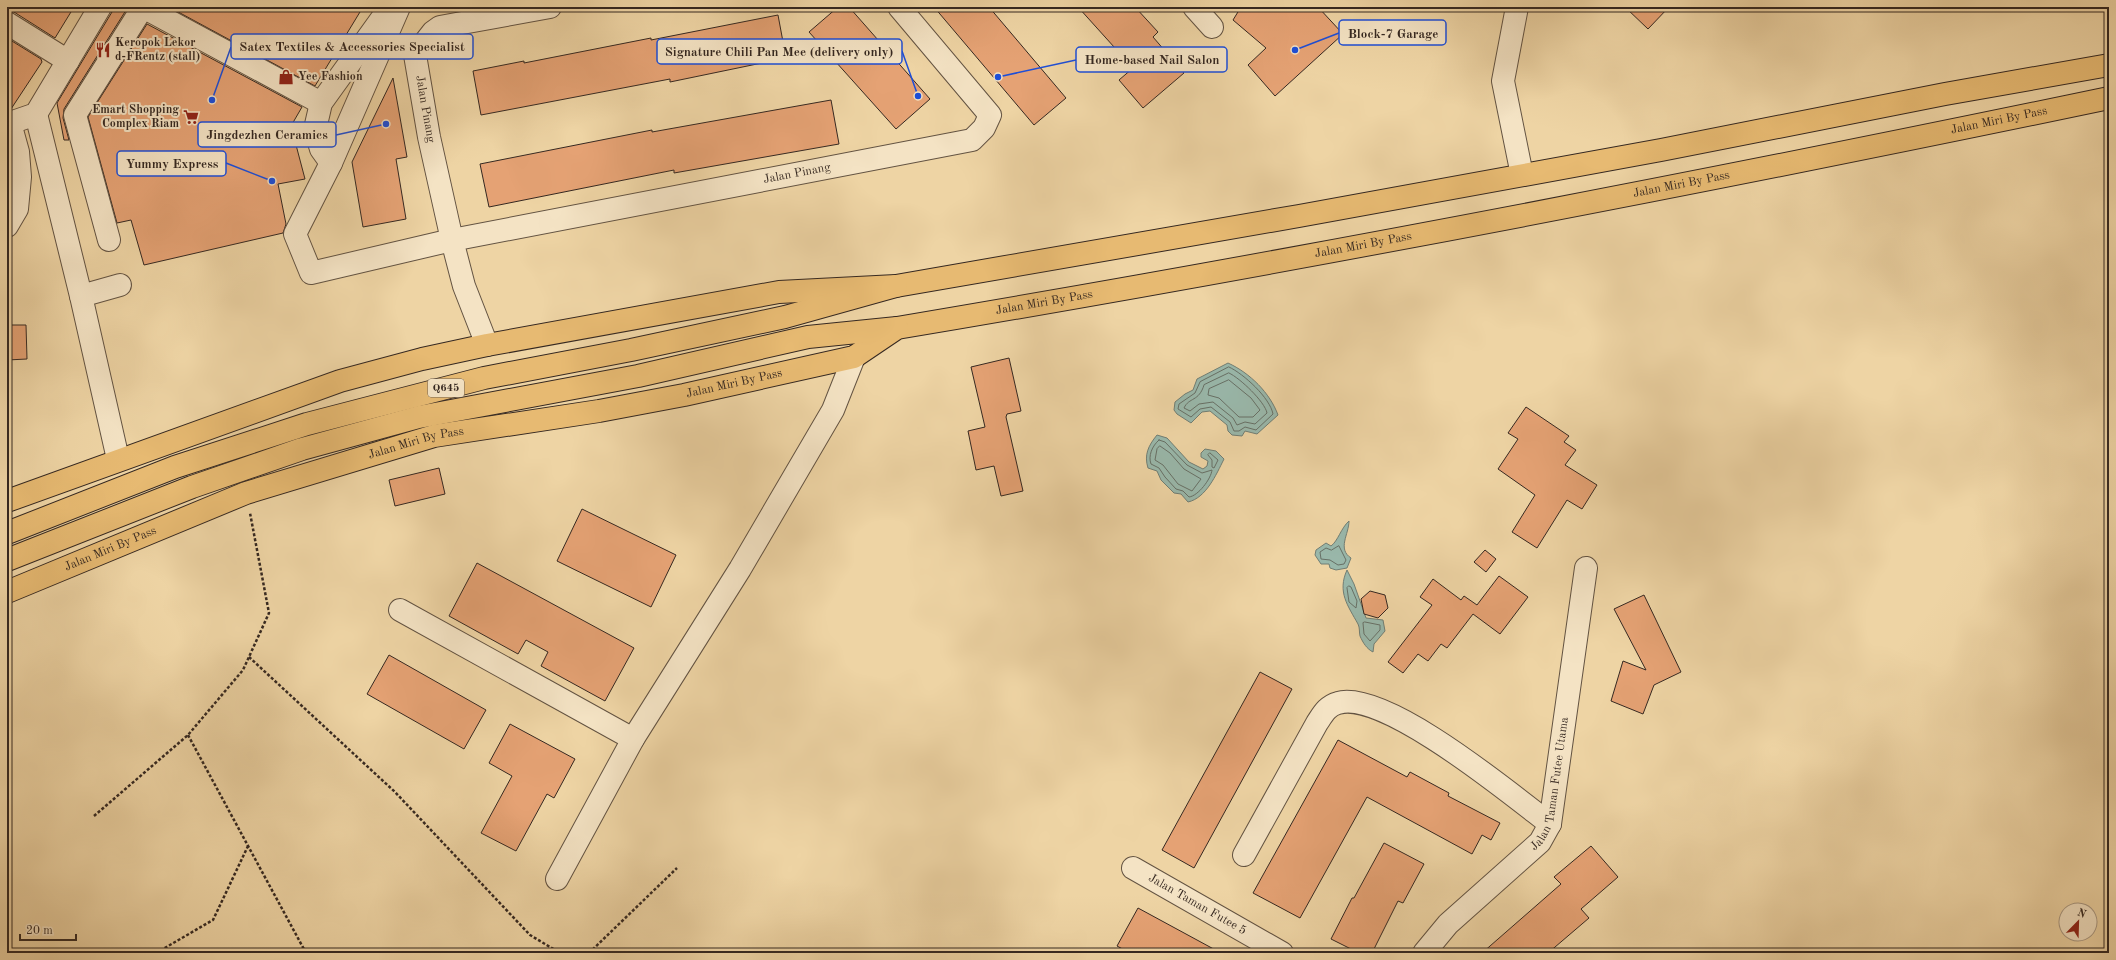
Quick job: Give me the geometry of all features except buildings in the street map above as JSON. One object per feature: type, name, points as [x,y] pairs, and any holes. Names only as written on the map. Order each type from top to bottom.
[{"type":"main road","name":"Q645","points":[[7,532],[176,467],[307,424],[484,378],[631,350],[785,317],[896,286],[1292,218],[2109,65]]},
{"type":"main road","name":"Jalan Miri By Pass","points":[[7,592],[246,493],[434,436],[599,411],[684,395],[854,357],[897,328],[1393,239],[1767,169],[2109,98]]},
{"type":"main road","name":"Q645","points":[[7,501],[118,459],[340,381],[422,359],[487,345],[779,292],[896,286]]},
{"type":"main road","name":"Q645","points":[[7,560],[192,487],[302,449],[419,417],[638,376],[808,337],[897,328]]},
{"type":"street","points":[[7,226],[17,209],[20,177],[18,152],[8,122],[36,114],[100,7]]},
{"type":"street","points":[[109,240],[75,115],[143,7],[321,103]]},
{"type":"street","points":[[331,163],[321,149],[315,129],[321,103],[391,7]]},
{"type":"street","points":[[399,7],[331,163],[295,234],[311,273],[452,240]]},
{"type":"street","points":[[383,42],[415,56],[433,32],[440,27],[550,7]]},
{"type":"street","name":"Jalan Pinang","points":[[452,240],[972,140],[984,128],[990,115],[899,7]]},
{"type":"street","points":[[1194,7],[1212,27]]},
{"type":"street","points":[[1517,7],[1503,81],[1522,175]]},
{"type":"street","points":[[7,23],[68,61]]},
{"type":"street","name":"Jalan Pinang","points":[[415,56],[429,137],[452,240],[464,286],[487,345]]},
{"type":"street","points":[[36,114],[81,296],[118,459]]},
{"type":"street","points":[[81,296],[120,285]]},
{"type":"street","points":[[557,879],[634,739],[740,569],[834,410],[854,357]]},
{"type":"street","name":"Jalan Taman Futee Utama","points":[[1424,953],[1448,924],[1540,842],[1550,824],[1586,568]]},
{"type":"street","points":[[400,610],[634,739]]},
{"type":"street","points":[[1244,855],[1317,723],[1328,707],[1340,702],[1356,701],[1387,711],[1471,763],[1550,824]]},
{"type":"street","name":"Jalan Taman Futee 5","points":[[1133,868],[1282,953]]},
{"type":"path","points":[[94,816],[188,735],[243,670],[269,613],[246,493]]},
{"type":"path","points":[[249,657],[395,792],[530,935],[560,953]]},
{"type":"path","points":[[188,735],[306,953]]},
{"type":"path","points":[[156,953],[213,920],[248,845]]},
{"type":"path","points":[[588,953],[677,868]]},
{"type":"water","points":[[1228,363],[1244,372],[1258,384],[1270,399],[1278,415],[1257,434],[1245,431],[1242,436],[1232,435],[1228,431],[1227,425],[1210,411],[1202,412],[1191,423],[1177,414],[1174,410],[1175,402],[1193,390],[1197,379]]},
{"type":"water","points":[[1157,435],[1167,438],[1189,462],[1203,469],[1207,466],[1208,461],[1201,457],[1201,453],[1205,449],[1216,451],[1224,459],[1210,485],[1194,500],[1188,502],[1181,494],[1174,493],[1161,480],[1157,471],[1148,468],[1146,459],[1148,451],[1151,443]]},
{"type":"water","points":[[1349,521],[1344,546],[1347,554],[1351,558],[1347,568],[1336,570],[1330,568],[1329,564],[1321,564],[1315,555],[1316,550],[1326,543],[1331,546]]},
{"type":"water","points":[[1347,570],[1354,584],[1366,618],[1383,620],[1385,631],[1374,644],[1373,652],[1362,641],[1359,626],[1347,605],[1343,592],[1343,585]]},
{"type":"place","name":"Keropok Lekor d-FRentz (stall)","points":[[103,50]]},
{"type":"place","name":"Block-7 Garage","points":[[1295,50]]},
{"type":"place","name":"Yee Fashion","points":[[286,77]]},
{"type":"place","name":"Home-based Nail Salon","points":[[998,77]]},
{"type":"place","name":"Signature Chili Pan Mee (delivery only)","points":[[918,96]]},
{"type":"place","name":"Satex Textiles & Accessories Specialist","points":[[212,100]]},
{"type":"place","name":"Emart Shopping Complex Riam","points":[[191,117]]},
{"type":"place","name":"Jingdezhen Ceramics","points":[[386,124]]},
{"type":"place","name":"Yummy Express","points":[[272,181]]}]
